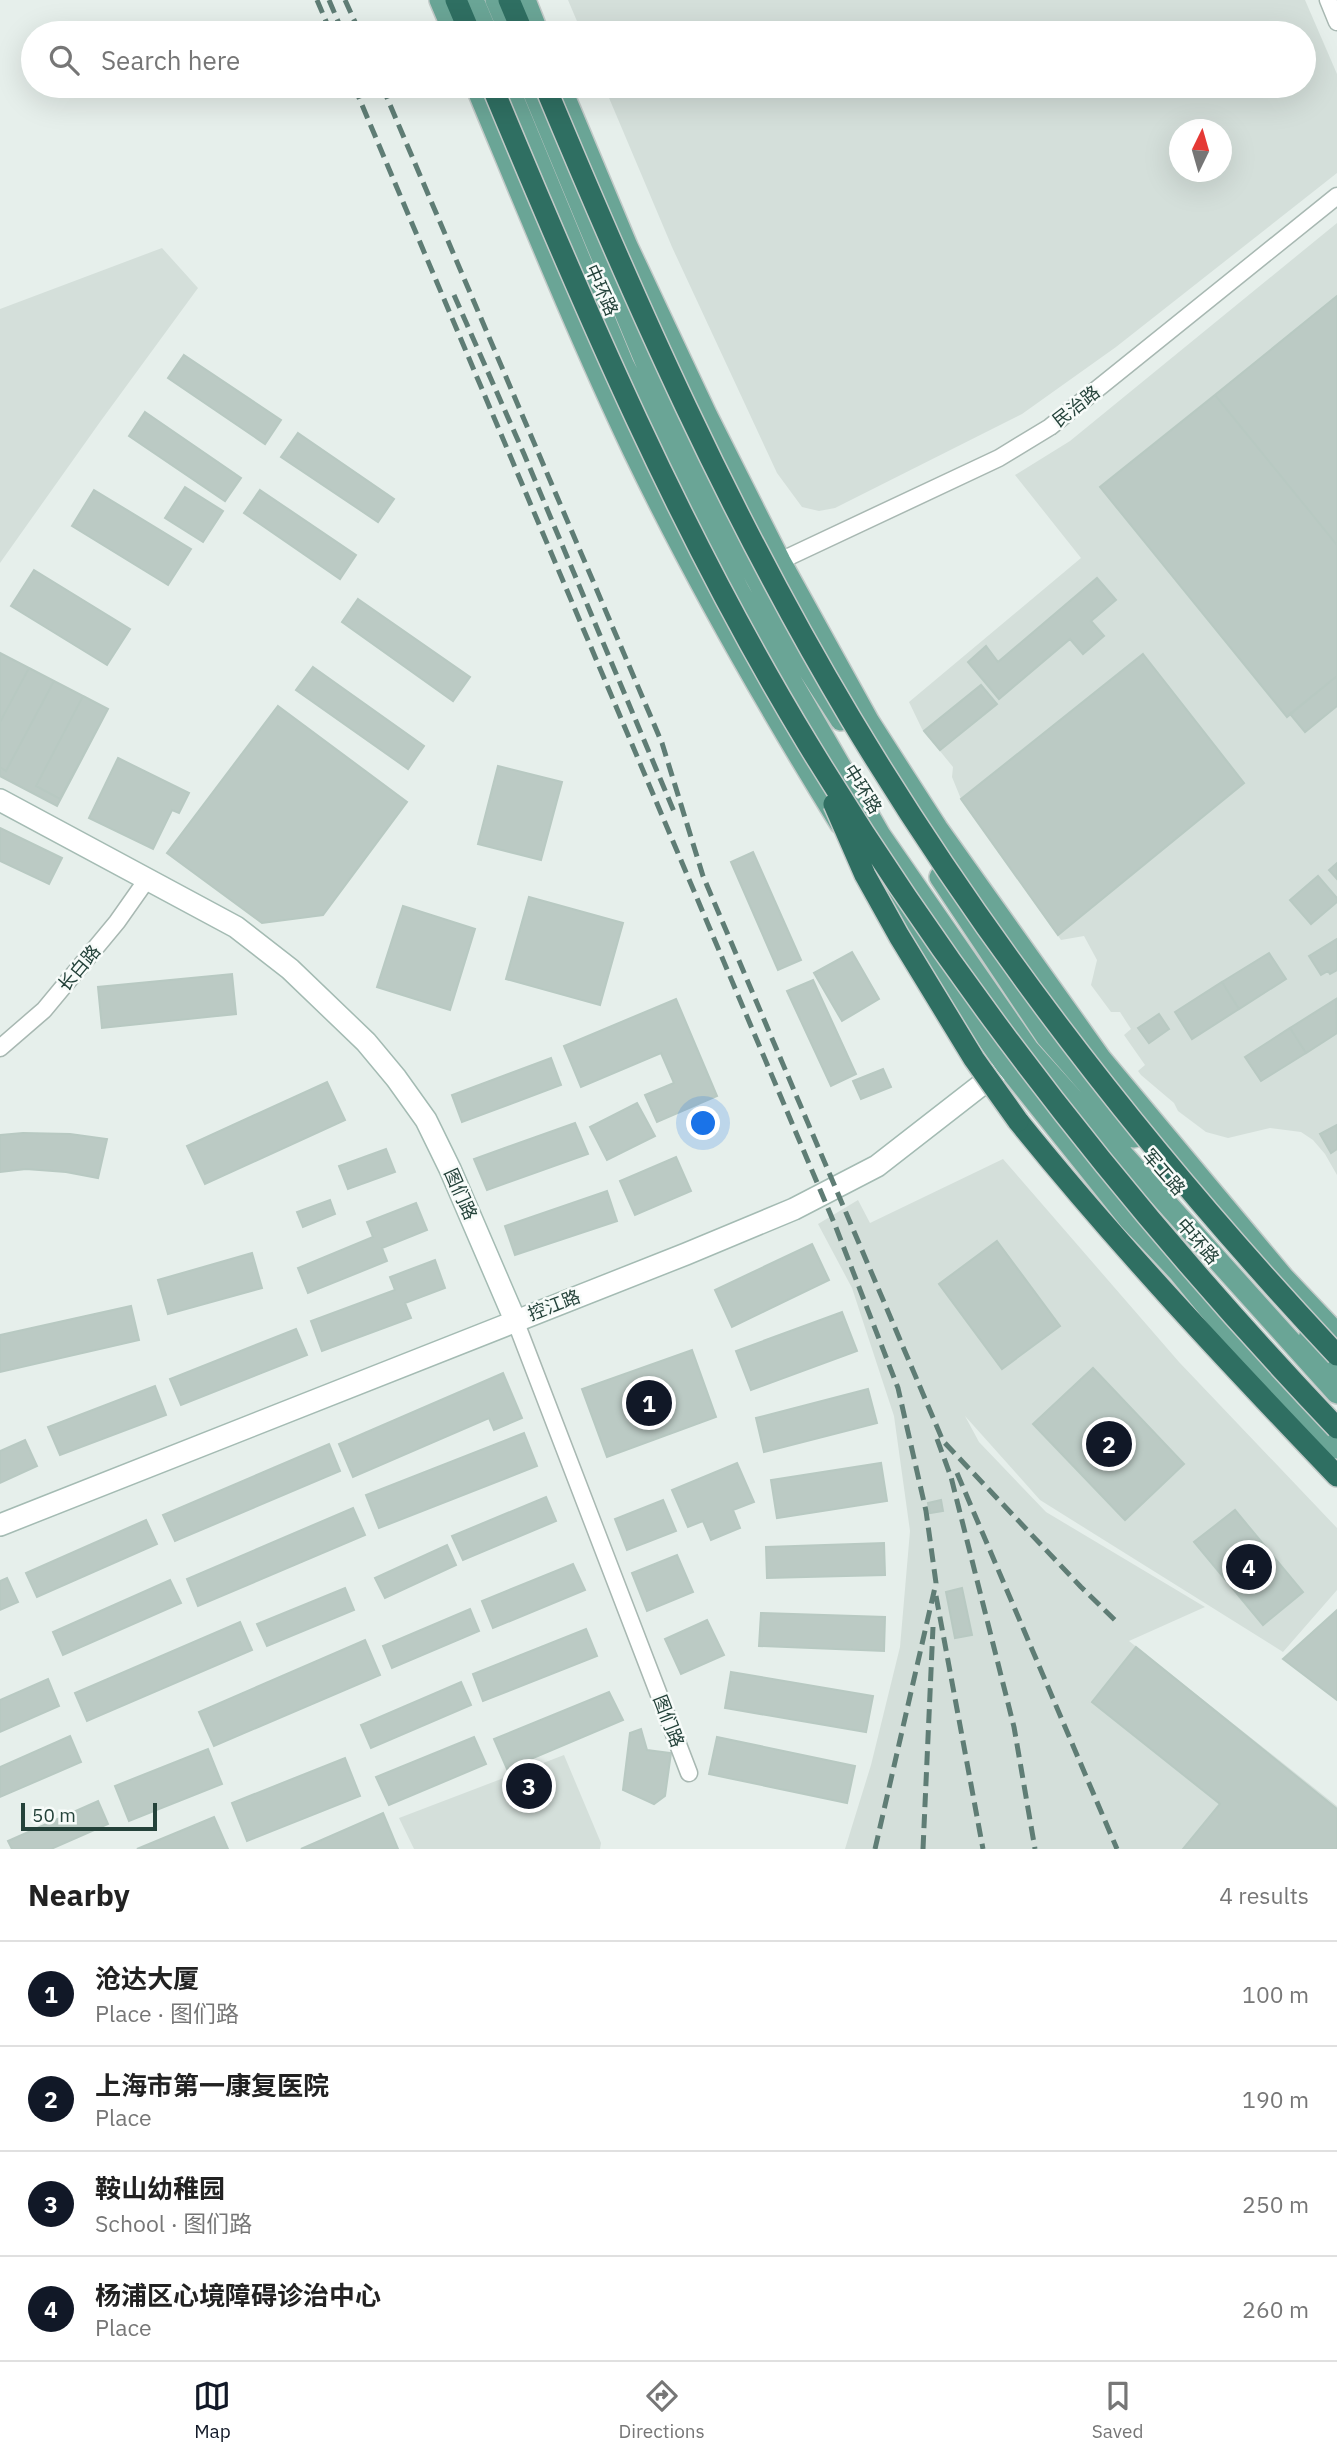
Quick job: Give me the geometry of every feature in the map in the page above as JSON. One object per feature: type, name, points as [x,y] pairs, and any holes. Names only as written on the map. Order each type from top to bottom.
[{"type":"highway","points":[[456,0],[465,21]]},
{"type":"highway","points":[[509,0],[518,21]]},
{"type":"highway","name":"中环路","points":[[497,98],[569,272],[648,446],[736,616],[806,741],[883,863],[964,982],[1050,1098],[1140,1211],[1337,1428]]},
{"type":"highway","name":"中环路","points":[[550,98],[614,252],[699,435],[780,592],[858,729],[925,836],[1005,953],[1089,1068],[1187,1188],[1272,1286],[1337,1355]]},
{"type":"highway","points":[[806,741],[865,875],[960,1038],[1011,1110],[1070,1185],[1156,1284],[1337,1476]]},
{"type":"main road","points":[[440,0],[449,21]]},
{"type":"main road","points":[[473,0],[482,21]]},
{"type":"main road","points":[[496,0],[505,21]]},
{"type":"main road","points":[[525,0],[533,21]]},
{"type":"main road","points":[[481,98],[555,277],[665,513],[723,623],[808,771],[871,872],[1006,1065],[1129,1219],[1179,1272],[1224,1328],[1337,1448]]},
{"type":"main road","points":[[513,98],[623,364],[739,591],[880,835],[1028,1049],[1249,1282],[1337,1393]]},
{"type":"main road","name":"军工路","points":[[536,98],[669,418],[791,642],[1046,1036],[1249,1282],[1337,1371]]},
{"type":"main road","name":"军工路","points":[[565,98],[666,332],[780,561],[869,722],[944,839],[1101,1059],[1297,1291],[1337,1334]]},
{"type":"main road","points":[[664,444],[665,513]]},
{"type":"main road","points":[[904,775],[906,823]]},
{"type":"main road","name":"图们路","points":[[0,800],[236,927],[290,968],[366,1042],[426,1120],[515,1320]]},
{"type":"main road","name":"控江路","points":[[0,1525],[794,1209],[877,1166],[1070,1018]]},
{"type":"main road","points":[[1179,1272],[1297,1291]]},
{"type":"street","points":[[1328,0],[1337,22]]},
{"type":"street","name":"民治路","points":[[780,561],[999,457],[1050,427],[1337,196]]},
{"type":"street","name":"长白路","points":[[0,1048],[44,1010],[117,922],[148,878]]},
{"type":"street","name":"图们路","points":[[515,1320],[690,1773]]},
{"type":"shaded area","points":[[568,0],[1305,0],[1314,21],[577,21]]},
{"type":"shaded area","points":[[1316,25],[1337,74],[1337,173],[1116,347],[1022,414],[835,508],[819,511],[802,507],[777,473],[672,247],[609,98],[1316,98]]},
{"type":"shaded area","points":[[1337,223],[1337,1175],[1325,1154],[1313,1140],[1301,1132],[1270,1128],[1228,1138],[1206,1132],[1178,1111],[1174,1103],[1141,1075],[1138,1071],[1145,1065],[1124,1035],[1131,1029],[1120,1012],[1111,1012],[1091,985],[1097,960],[1084,936],[1061,940],[961,799],[952,777],[953,767],[922,729],[909,702],[1081,558],[1015,475],[1070,441]]},
{"type":"shaded area","points":[[162,248],[198,288],[0,563],[0,309]]},
{"type":"shaded area","points":[[1003,1159],[1179,1362],[1337,1528],[1337,1590],[1283,1652],[1040,1500],[965,1416],[979,1442],[1046,1512],[1205,1607],[1129,1641],[1337,1806],[1337,1849],[845,1849],[871,1765],[900,1647],[910,1531],[894,1416],[852,1288],[818,1224],[858,1200],[870,1223]]},
{"type":"shaded area","points":[[564,1755],[601,1843],[600,1849],[414,1849],[399,1818]]},
{"type":"building","points":[[1337,296],[1337,545],[1215,395]]},
{"type":"building","points":[[184,355],[281,420],[265,444],[168,378]]},
{"type":"building","points":[[1215,395],[1337,545],[1337,676],[1287,717],[1100,487]]},
{"type":"building","points":[[145,412],[241,478],[225,501],[129,436]]},
{"type":"building","points":[[298,433],[394,499],[378,522],[281,457]]},
{"type":"building","points":[[185,487],[223,511],[203,542],[165,518]]},
{"type":"building","points":[[94,490],[191,549],[168,585],[72,526]]},
{"type":"building","points":[[260,490],[356,555],[340,579],[244,513]]},
{"type":"building","points":[[34,570],[130,629],[107,665],[11,606]]},
{"type":"building","points":[[1097,578],[1116,600],[1091,621],[1104,636],[1083,654],[1070,639],[999,699],[968,662],[986,646],[998,662]]},
{"type":"building","points":[[358,599],[470,677],[453,701],[342,622]]},
{"type":"building","points":[[0,653],[108,709],[57,806],[0,776]]},
{"type":"building","points":[[1143,654],[1244,783],[1058,935],[961,799]]},
{"type":"building","points":[[313,667],[424,746],[408,769],[296,690]]},
{"type":"building","points":[[29,668],[54,681],[6,771],[0,767],[0,722]]},
{"type":"building","points":[[1337,676],[1337,706],[1305,732],[1290,714]]},
{"type":"building","points":[[981,685],[997,704],[940,750],[924,731]]},
{"type":"building","points":[[83,696],[108,709],[60,799],[36,786]]},
{"type":"building","points":[[278,706],[407,802],[323,915],[262,923],[167,853]]},
{"type":"building","points":[[118,758],[189,793],[179,813],[172,810],[153,849],[89,818]]},
{"type":"building","points":[[498,766],[562,782],[541,860],[478,844]]},
{"type":"building","points":[[0,828],[62,858],[49,884],[0,861]]},
{"type":"building","points":[[753,852],[801,960],[778,970],[731,862]]},
{"type":"building","points":[[1337,863],[1337,879],[1329,870]]},
{"type":"building","points":[[1318,876],[1337,898],[1337,902],[1311,924],[1290,900]]},
{"type":"building","points":[[529,897],[623,923],[600,1005],[506,979]]},
{"type":"building","points":[[403,906],[475,929],[450,1010],[377,987]]},
{"type":"building","points":[[1337,939],[1337,970],[1321,975],[1309,956]]},
{"type":"building","points":[[852,952],[879,999],[842,1021],[814,973]]},
{"type":"building","points":[[1269,953],[1286,979],[1239,1009],[1222,982]]},
{"type":"building","points":[[232,974],[236,1014],[102,1028],[98,987]]},
{"type":"building","points":[[813,980],[856,1074],[831,1086],[787,991]]},
{"type":"building","points":[[1222,982],[1239,1009],[1192,1039],[1175,1012]]},
{"type":"building","points":[[676,999],[717,1096],[657,1122],[645,1095],[674,1083],[661,1053],[581,1087],[564,1046]]},
{"type":"building","points":[[1336,999],[1337,1033],[1306,1053],[1290,1028]]},
{"type":"building","points":[[1159,1014],[1169,1029],[1149,1043],[1138,1028]]},
{"type":"building","points":[[1290,1028],[1306,1053],[1261,1081],[1245,1057]]},
{"type":"building","points":[[551,1058],[561,1085],[462,1122],[452,1095]]},
{"type":"building","points":[[883,1069],[891,1087],[861,1099],[853,1081]]},
{"type":"building","points":[[327,1082],[345,1120],[205,1184],[187,1146]]},
{"type":"building","points":[[637,1103],[655,1136],[607,1160],[590,1127]]},
{"type":"building","points":[[575,1123],[588,1154],[487,1190],[474,1159]]},
{"type":"building","points":[[1337,1125],[1337,1149],[1331,1153],[1320,1134]]},
{"type":"building","points":[[70,1134],[107,1139],[98,1178],[26,1169],[0,1172],[0,1135]]},
{"type":"building","points":[[386,1149],[395,1172],[348,1189],[339,1166]]},
{"type":"building","points":[[676,1157],[691,1191],[635,1215],[620,1181]]},
{"type":"building","points":[[607,1191],[617,1221],[515,1255],[505,1226]]},
{"type":"building","points":[[330,1200],[335,1214],[303,1227],[297,1212]]},
{"type":"building","points":[[416,1203],[427,1230],[382,1248],[387,1261],[308,1293],[298,1268],[373,1237],[367,1222]]},
{"type":"building","points":[[997,1241],[1060,1326],[1002,1369],[939,1284]]},
{"type":"building","points":[[812,1244],[829,1280],[732,1327],[715,1290]]},
{"type":"building","points":[[252,1253],[262,1288],[168,1314],[158,1280]]},
{"type":"building","points":[[435,1260],[445,1288],[405,1303],[411,1318],[322,1351],[311,1321],[395,1290],[390,1277]]},
{"type":"building","points":[[131,1306],[139,1340],[0,1372],[0,1335]]},
{"type":"building","points":[[842,1312],[857,1351],[751,1390],[736,1351]]},
{"type":"building","points":[[296,1329],[307,1355],[181,1405],[170,1379]]},
{"type":"building","points":[[692,1350],[716,1417],[607,1457],[582,1389]]},
{"type":"building","points":[[1093,1368],[1184,1464],[1125,1520],[1033,1424]]},
{"type":"building","points":[[503,1373],[522,1418],[494,1430],[489,1418],[353,1477],[339,1444]]},
{"type":"building","points":[[155,1386],[166,1415],[60,1455],[48,1427]]},
{"type":"building","points":[[868,1389],[877,1423],[764,1452],[756,1418]]},
{"type":"building","points":[[524,1433],[537,1466],[379,1528],[366,1495]]},
{"type":"building","points":[[25,1440],[37,1466],[0,1483],[0,1451]]},
{"type":"building","points":[[329,1444],[340,1471],[175,1541],[163,1515]]},
{"type":"building","points":[[737,1463],[754,1502],[733,1510],[740,1528],[711,1540],[703,1521],[688,1527],[672,1490]]},
{"type":"building","points":[[881,1463],[887,1501],[777,1518],[771,1480]]},
{"type":"building","points":[[546,1497],[556,1521],[463,1560],[452,1536]]},
{"type":"building","points":[[663,1500],[676,1531],[627,1550],[615,1519]]},
{"type":"building","points":[[941,1500],[943,1511],[930,1513],[928,1503]]},
{"type":"building","points":[[353,1508],[365,1535],[198,1606],[187,1579]]},
{"type":"building","points":[[1235,1510],[1303,1592],[1263,1625],[1194,1542]]},
{"type":"building","points":[[146,1520],[157,1544],[37,1597],[26,1573]]},
{"type":"building","points":[[884,1543],[885,1575],[767,1578],[766,1547]]},
{"type":"building","points":[[447,1545],[456,1565],[385,1598],[375,1578]]},
{"type":"building","points":[[677,1555],[693,1592],[647,1611],[632,1573]]},
{"type":"building","points":[[573,1564],[585,1590],[493,1628],[482,1601]]},
{"type":"building","points":[[7,1578],[18,1602],[0,1610],[0,1581]]},
{"type":"building","points":[[170,1580],[181,1603],[63,1655],[53,1632]]},
{"type":"building","points":[[345,1588],[354,1610],[267,1646],[257,1624]]},
{"type":"building","points":[[962,1588],[972,1635],[955,1638],[946,1592]]},
{"type":"building","points":[[470,1609],[479,1631],[392,1668],[383,1646]]},
{"type":"building","points":[[1337,1610],[1337,1700],[1283,1659]]},
{"type":"building","points":[[761,1613],[885,1617],[884,1651],[759,1646]]},
{"type":"building","points":[[707,1620],[724,1655],[681,1674],[665,1639]]},
{"type":"building","points":[[240,1622],[252,1650],[87,1721],[75,1693]]},
{"type":"building","points":[[586,1629],[597,1656],[483,1701],[473,1674]]},
{"type":"building","points":[[365,1640],[380,1675],[214,1746],[199,1712]]},
{"type":"building","points":[[1136,1647],[1337,1809],[1337,1849],[1183,1849],[1220,1804],[1092,1702]]},
{"type":"building","points":[[731,1672],[873,1696],[866,1732],[725,1708]]},
{"type":"building","points":[[48,1679],[59,1706],[0,1732],[0,1700]]},
{"type":"building","points":[[461,1682],[471,1705],[371,1748],[361,1725]]},
{"type":"building","points":[[609,1692],[623,1720],[507,1769],[494,1739]]},
{"type":"building","points":[[641,1729],[647,1750],[671,1753],[665,1796],[654,1804],[623,1790],[630,1733]]},
{"type":"building","points":[[70,1736],[81,1762],[0,1797],[0,1767]]},
{"type":"building","points":[[474,1737],[486,1764],[389,1805],[376,1777]]},
{"type":"building","points":[[717,1737],[855,1766],[847,1803],[709,1774]]},
{"type":"building","points":[[208,1749],[222,1784],[129,1821],[115,1786]]},
{"type":"building","points":[[345,1758],[360,1796],[247,1841],[232,1803]]},
{"type":"building","points":[[98,1801],[108,1824],[51,1849],[12,1849],[8,1841]]},
{"type":"building","points":[[383,1813],[398,1849],[301,1849]]},
{"type":"building","points":[[214,1817],[228,1849],[137,1849]]},
{"type":"railway","points":[[317,0],[326,21]]},
{"type":"railway","points":[[329,0],[338,21]]},
{"type":"railway","points":[[345,0],[355,21]]},
{"type":"railway","points":[[359,98],[835,1225],[898,1388],[926,1511],[936,1583],[875,1849]]},
{"type":"railway","points":[[387,98],[662,743],[703,876],[943,1441],[1119,1624]]},
{"type":"railway","points":[[454,295],[524,454],[675,814]]},
{"type":"railway","points":[[937,1439],[951,1477],[1014,1727],[1035,1849]]},
{"type":"railway","points":[[957,1473],[1117,1849]]},
{"type":"railway","points":[[936,1596],[983,1849]]},
{"type":"railway","points":[[923,1849],[933,1627]]},
{"type":"place","name":"沧达大厦","points":[[649,1403]]},
{"type":"place","name":"上海市第一康复医院","points":[[1109,1444]]},
{"type":"place","name":"杨浦区心境障碍诊治中心","points":[[1249,1567]]},
{"type":"place","name":"鞍山幼稚园","points":[[529,1786]]}]
